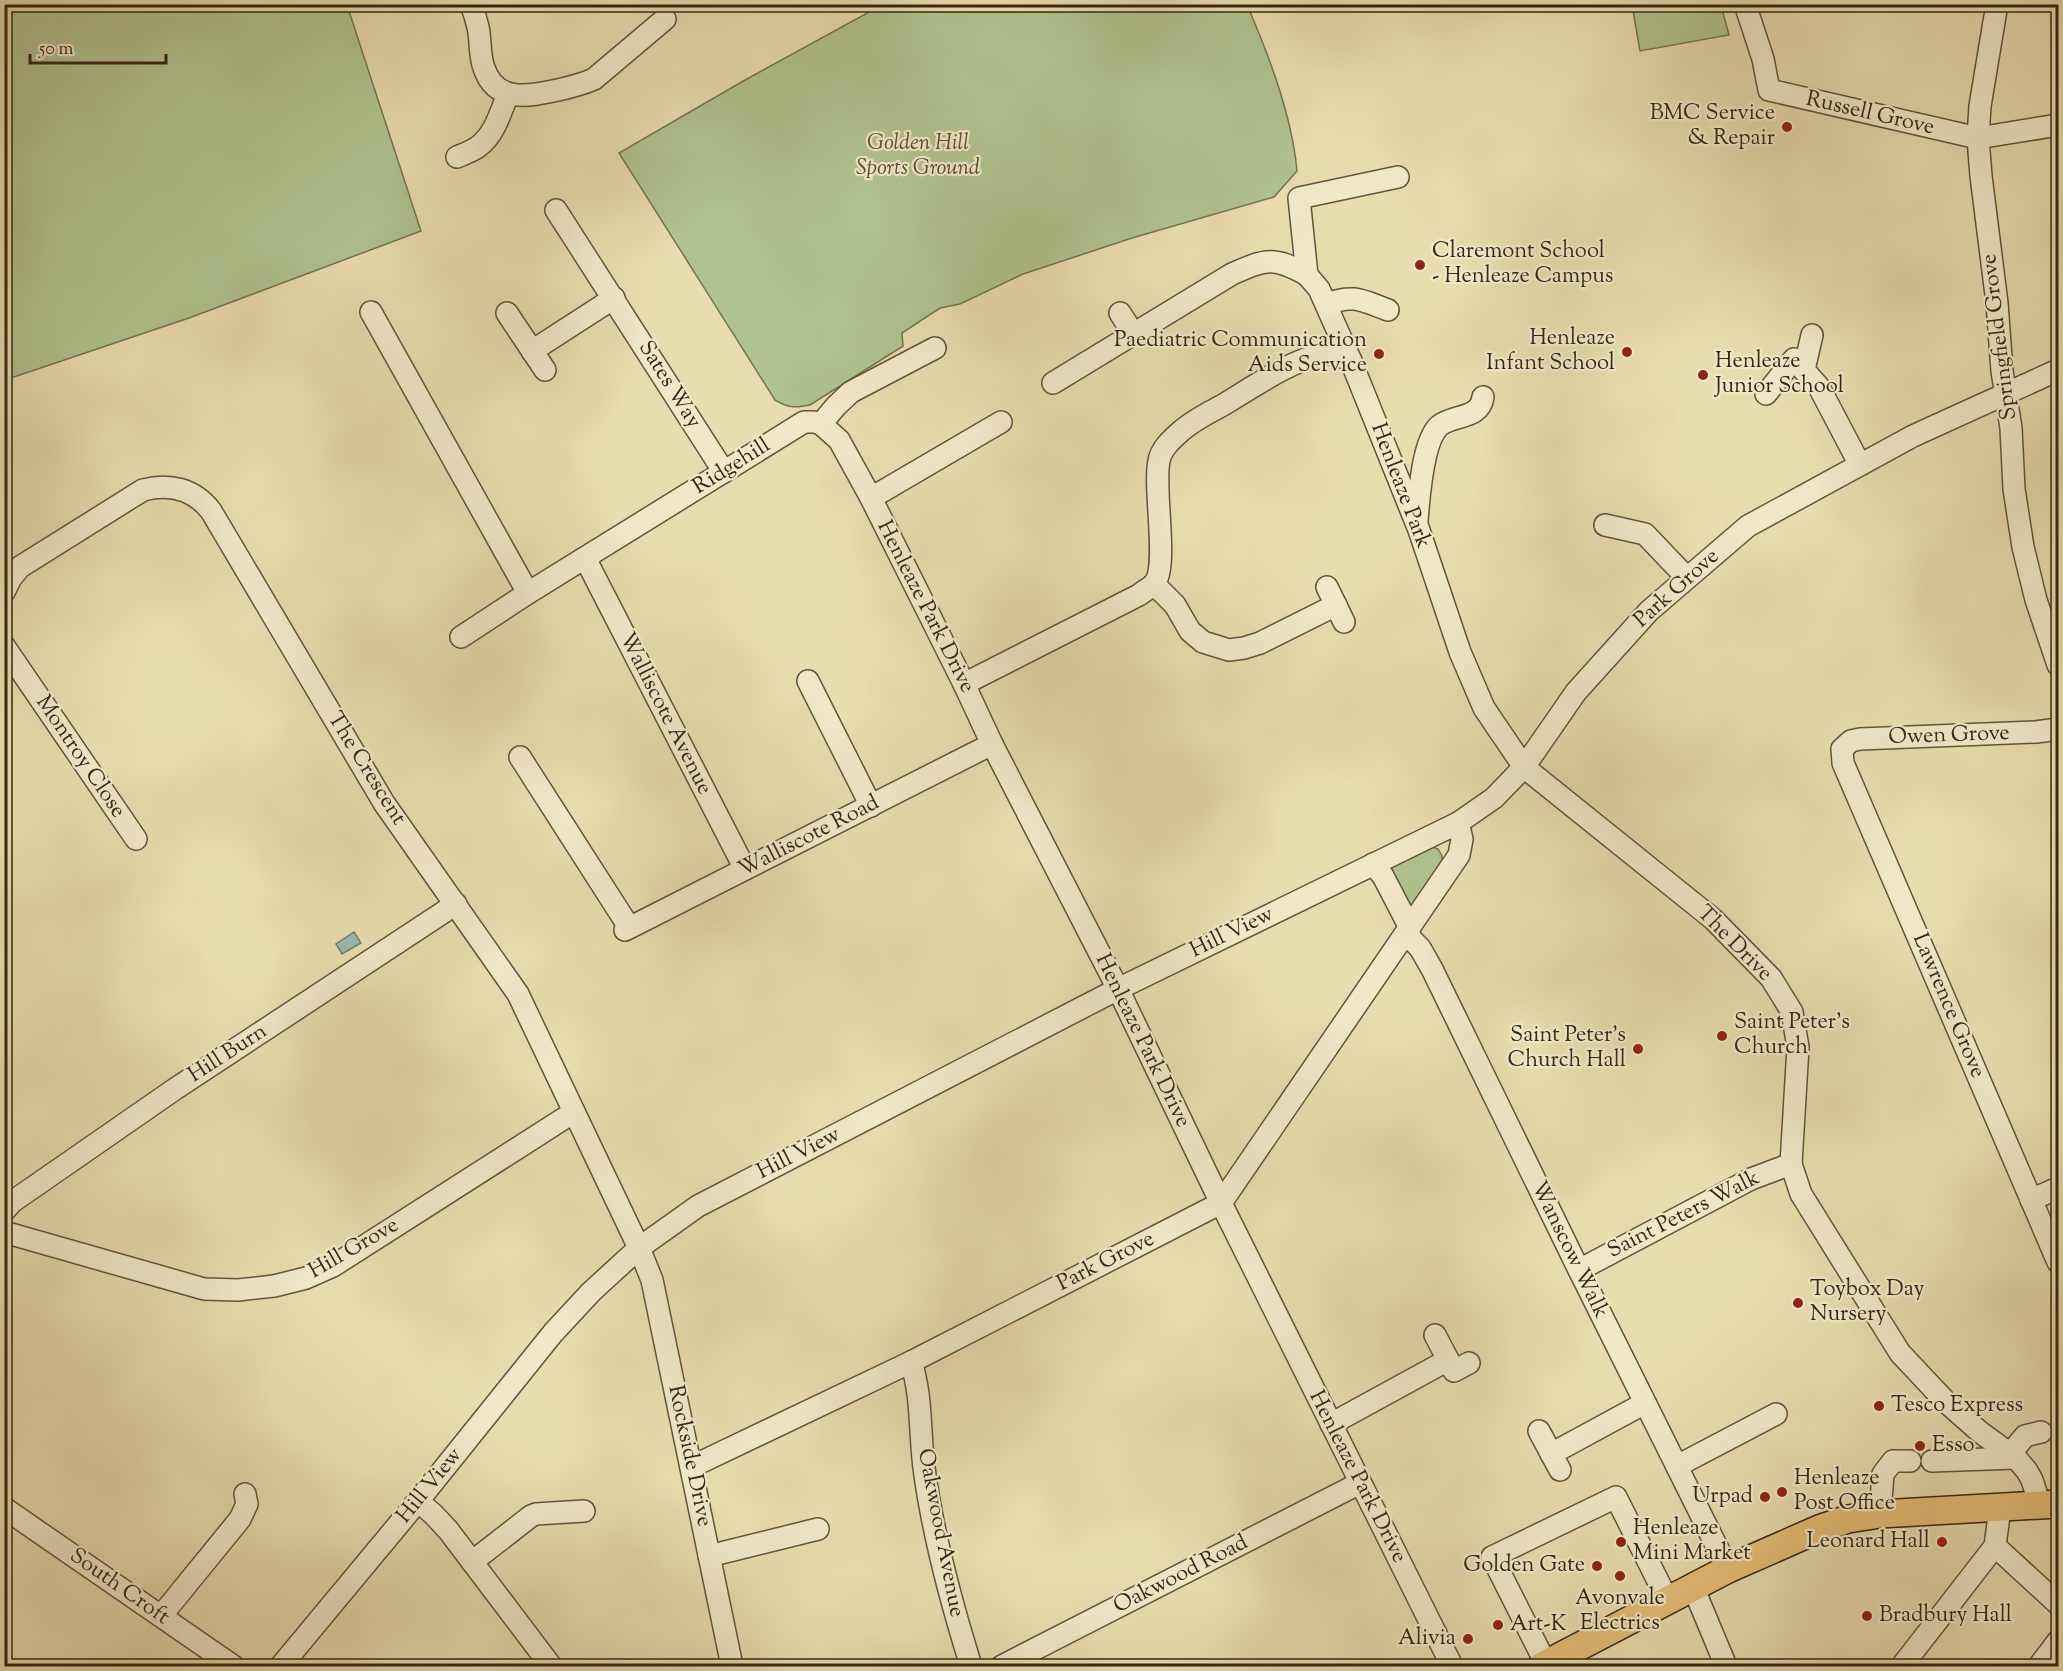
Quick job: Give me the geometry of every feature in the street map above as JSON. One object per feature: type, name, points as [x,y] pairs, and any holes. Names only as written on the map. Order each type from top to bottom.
[{"type":"main road","points":[[1544,1665],[1728,1569],[1819,1529],[1848,1519],[1880,1514],[2049,1504]]},
{"type":"street","points":[[471,4],[478,27],[481,58],[491,82],[508,94],[530,96],[584,84],[594,79],[665,19]]},
{"type":"street","name":"Russell Grove","points":[[1745,4],[1763,59],[1769,90],[1978,138],[2058,125]]},
{"type":"street","name":"Springfield Grove","points":[[1997,4],[1980,106],[1978,138],[2011,428],[2014,489],[2036,600],[2058,665]]},
{"type":"street","points":[[457,157],[479,147],[488,137],[508,94]]},
{"type":"street","name":"Henleaze Park","points":[[1398,177],[1299,198],[1307,274],[1319,289],[1352,361],[1416,525],[1460,652],[1484,708],[1524,767]]},
{"type":"street","name":"Sates Way","points":[[556,210],[724,472]]},
{"type":"street","points":[[1053,383],[1232,274],[1253,264],[1275,261],[1307,274]]},
{"type":"street","points":[[1326,304],[1348,297],[1388,310]]},
{"type":"street","points":[[532,351],[614,298]]},
{"type":"street","points":[[507,313],[545,370]]},
{"type":"street","points":[[1120,313],[1134,335]]},
{"type":"street","points":[[382,321],[528,593]]},
{"type":"street","points":[[1804,370],[1812,335]]},
{"type":"street","points":[[821,424],[851,392],[935,348]]},
{"type":"street","points":[[964,684],[1139,595],[1154,584],[1160,572],[1161,556],[1157,500],[1159,461],[1168,443],[1182,430],[1269,377],[1304,360],[1326,354],[1339,355],[1352,361]]},
{"type":"street","points":[[1766,394],[1794,359],[1819,387],[1860,465]]},
{"type":"street","name":"Park Grove","points":[[691,1467],[911,1362],[1221,1203],[1459,855],[1462,839],[1458,823],[1494,798],[1524,767],[1576,692],[1649,610],[1748,526],[1913,436],[2058,370]]},
{"type":"street","points":[[1416,525],[1421,477],[1429,441],[1439,427],[1477,410],[1484,397]]},
{"type":"street","name":"Ridgehill","points":[[461,637],[804,422],[821,424]]},
{"type":"street","name":"Henleaze Park Drive","points":[[821,424],[839,440],[871,498],[992,744],[1118,989],[1330,1424],[1452,1666]]},
{"type":"street","points":[[871,498],[991,424]]},
{"type":"street","name":"The Crescent","points":[[4,592],[20,567],[143,490],[169,487],[202,499],[384,803],[518,994],[639,1248]]},
{"type":"street","points":[[1605,525],[1645,534],[1687,578]]},
{"type":"street","name":"Walliscote Avenue","points":[[585,558],[745,869]]},
{"type":"street","points":[[1154,584],[1175,605],[1190,631],[1203,642],[1229,650],[1260,643],[1335,604]]},
{"type":"street","name":"Montroy Close","points":[[4,646],[136,839]]},
{"type":"street","points":[[808,681],[871,806]]},
{"type":"street","name":"Owen Grove","points":[[1842,749],[1851,741],[1860,739],[2037,732],[2058,729]]},
{"type":"street","name":"Walliscote Road","points":[[520,757],[627,928],[992,744]]},
{"type":"street","name":"Lawrence Grove","points":[[1842,749],[1843,763],[2058,1262]]},
{"type":"street","name":"The Drive","points":[[1524,767],[1713,919],[1771,978],[1792,1012],[1798,1047],[1774,1163],[1801,1194],[1900,1353],[1946,1402],[2027,1471],[2049,1504]]},
{"type":"street","name":"Hill View","points":[[281,1666],[418,1502],[553,1333],[591,1292],[639,1248],[698,1206],[1118,989],[1458,823]]},
{"type":"street","points":[[1373,864],[1383,876],[1408,931]]},
{"type":"street","name":"Hill Burn","points":[[4,1211],[12,1202],[175,1089],[456,904]]},
{"type":"street","name":"Wanscow Walk","points":[[1408,931],[1432,969],[1728,1569]]},
{"type":"street","name":"Hill Grove","points":[[4,1232],[204,1289],[238,1290],[274,1286],[306,1278],[333,1266],[574,1112]]},
{"type":"street","name":"Saint Peters Walk","points":[[1579,1270],[1751,1179],[1774,1163]]},
{"type":"street","points":[[2031,1200],[2058,1188]]},
{"type":"street","name":"Rockside Drive","points":[[639,1248],[652,1280],[732,1666]]},
{"type":"street","points":[[1330,1424],[1458,1361],[1435,1335]]},
{"type":"street","name":"Oakwood Avenue","points":[[911,1362],[917,1380],[927,1487],[959,1628],[971,1666]]},
{"type":"street","points":[[1539,1431],[1556,1462],[1645,1403]]},
{"type":"street","points":[[1677,1466],[1776,1414]]},
{"type":"street","points":[[1932,1461],[2012,1456],[2025,1436],[2041,1432]]},
{"type":"street","points":[[1880,1514],[1883,1474],[1893,1461],[1910,1461]]},
{"type":"street","name":"Oakwood Road","points":[[1002,1666],[1360,1483]]},
{"type":"street","points":[[161,1616],[240,1519],[248,1504],[245,1494]]},
{"type":"street","points":[[1544,1665],[1492,1557],[1616,1497],[1668,1600]]},
{"type":"street","points":[[418,1502],[441,1522],[551,1666]]},
{"type":"street","name":"South Croft","points":[[4,1508],[233,1666]]},
{"type":"street","points":[[1902,1666],[1995,1546],[2000,1508]]},
{"type":"street","points":[[472,1562],[536,1514],[584,1511]]},
{"type":"street","points":[[710,1556],[818,1529]]},
{"type":"street","points":[[1995,1546],[2057,1602]]},
{"type":"street","points":[[1693,1587],[1726,1666]]},
{"type":"street","points":[[2039,1666],[2058,1641]]},
{"type":"green space","points":[[4,5],[347,5],[421,231],[189,318],[5,380]]},
{"type":"green space","name":"Golden Hill Sports Ground","points":[[882,5],[1247,5],[1285,107],[1297,171],[1274,197],[1132,238],[1023,274],[960,304],[940,308],[902,333],[903,346],[810,405],[792,407],[775,400],[619,153],[745,80]]},
{"type":"green space","points":[[1632,5],[1721,5],[1729,35],[1640,51]]},
{"type":"green space","points":[[1428,845],[1438,849],[1442,856],[1442,865],[1412,911],[1387,867]]},
{"type":"water","points":[[354,932],[361,943],[342,954],[336,944]]},
{"type":"place","name":"BMC Service & Repair","points":[[1787,127]]},
{"type":"place","name":"Claremont School - Henleaze Campus","points":[[1420,265]]},
{"type":"place","name":"Henleaze Infant School","points":[[1627,352]]},
{"type":"place","name":"Paediatric Communication Aids Service","points":[[1379,354]]},
{"type":"place","name":"Henleaze Junior School","points":[[1703,375]]},
{"type":"place","name":"Saint Peter's Church","points":[[1722,1036]]},
{"type":"place","name":"Saint Peter's Church Hall","points":[[1638,1049]]},
{"type":"place","name":"Toybox Day Nursery","points":[[1798,1303]]},
{"type":"place","name":"Tesco Express","points":[[1879,1406]]},
{"type":"place","name":"Esso","points":[[1920,1446]]},
{"type":"place","name":"Henleaze Post Office","points":[[1782,1492]]},
{"type":"place","name":"Urpad","points":[[1765,1497]]},
{"type":"place","name":"Henleaze Mini Market","points":[[1621,1542]]},
{"type":"place","name":"Leonard Hall","points":[[1942,1542]]},
{"type":"place","name":"Golden Gate","points":[[1597,1566]]},
{"type":"place","name":"Avonvale Electrics","points":[[1620,1576]]},
{"type":"place","name":"Bradbury Hall","points":[[1867,1616]]},
{"type":"place","name":"Art-K","points":[[1498,1625]]},
{"type":"place","name":"Alivia","points":[[1468,1639]]}]
